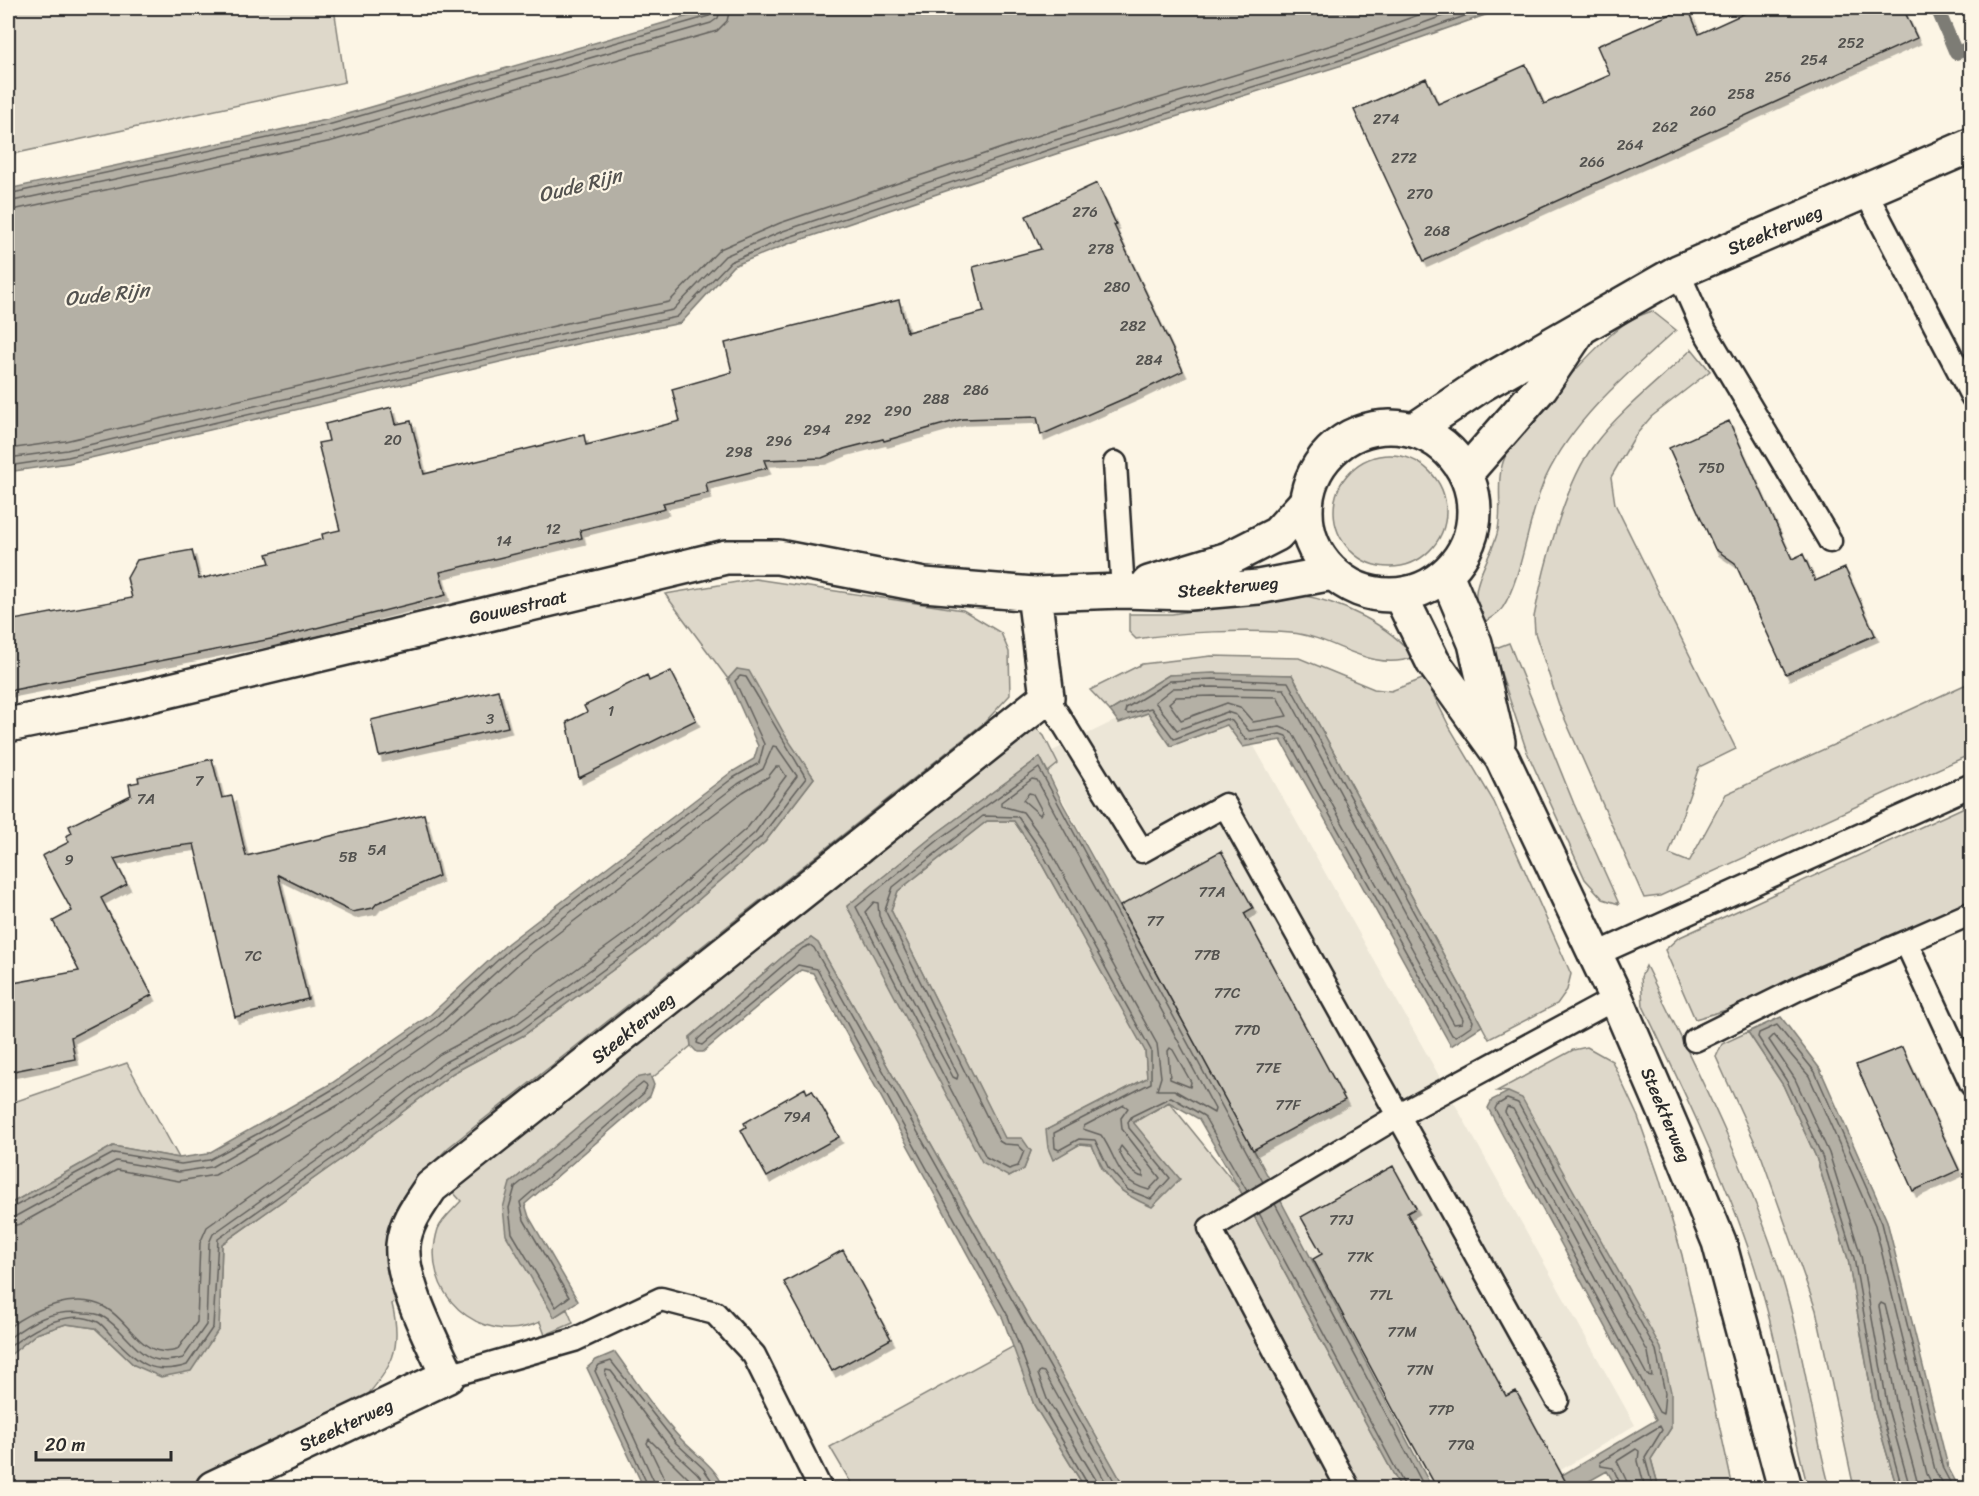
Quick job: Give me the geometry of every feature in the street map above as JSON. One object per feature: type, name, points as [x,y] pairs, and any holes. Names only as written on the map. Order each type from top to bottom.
[{"type":"street","name":"Steekterweg","points":[[1414,430],[1481,385],[1678,272],[1971,145]]},
{"type":"street","name":"Steekterweg","points":[[1466,473],[1541,387],[1582,325]]},
{"type":"street","points":[[1390,426],[1414,430],[1445,447],[1466,473],[1473,494],[1474,516],[1470,538],[1460,557],[1446,574],[1425,588],[1400,595],[1376,594],[1353,586],[1333,573],[1316,552],[1307,527],[1306,502],[1312,478],[1325,457],[1343,441],[1366,431],[1390,426]]},
{"type":"street","name":"Steekterweg","points":[[1123,591],[1228,558],[1277,534],[1306,502]]},
{"type":"street","name":"Gouwestraat","points":[[8,725],[117,703],[726,557],[778,557],[924,585],[1034,594]]},
{"type":"street","name":"Steekterweg","points":[[1034,594],[1123,591],[1190,593],[1235,589],[1333,573]]},
{"type":"street","name":"Steekterweg","points":[[1446,574],[1475,643],[1502,758]]},
{"type":"street","points":[[1034,594],[1047,697]]},
{"type":"street","name":"Steekterweg","points":[[1400,595],[1433,663],[1502,758],[1616,998],[1719,1242],[1785,1488]]},
{"type":"street","name":"Steekterweg","points":[[213,1488],[448,1376],[423,1320],[406,1272],[403,1245],[410,1219],[431,1187],[1047,697]]},
{"type":"lane","points":[[1865,191],[1971,396]]},
{"type":"lane","points":[[1678,272],[1702,326],[1830,541]]},
{"type":"lane","points":[[1115,463],[1123,591]]},
{"type":"lane","points":[[1047,697],[1142,851],[1225,805],[1557,1400]]},
{"type":"lane","points":[[1595,955],[1971,785]]},
{"type":"lane","points":[[1695,1040],[1798,989],[1971,913]]},
{"type":"lane","points":[[1906,942],[1971,1085]]},
{"type":"lane","points":[[1348,1488],[1210,1228],[1398,1116],[1616,998]]},
{"type":"lane","points":[[448,1376],[574,1340],[661,1299],[715,1313],[754,1355],[820,1488]]},
{"type":"shaded area","points":[[8,8],[334,8],[345,82],[8,155]]},
{"type":"shaded area","points":[[1652,311],[1676,330],[1604,398],[1571,435],[1546,477],[1540,492],[1510,593],[1501,610],[1482,624],[1477,611],[1477,588],[1499,525],[1499,486],[1505,457],[1526,426],[1598,347],[1627,322]]},
{"type":"shaded area","points":[[1692,349],[1710,371],[1651,417],[1635,436],[1611,477],[1615,504],[1736,749],[1699,767],[1669,854],[1689,862],[1726,794],[1971,682],[1971,754],[1660,896],[1644,898],[1560,708],[1535,633],[1534,617],[1556,527],[1583,461],[1604,432]]},
{"type":"shaded area","points":[[1390,455],[1411,460],[1429,472],[1441,490],[1446,511],[1441,532],[1429,550],[1411,562],[1390,567],[1369,562],[1351,550],[1339,532],[1334,511],[1339,490],[1351,472],[1369,460]]},
{"type":"shaded area","points":[[755,579],[963,610],[1001,633],[1009,652],[1010,695],[985,722],[449,1147],[413,1184],[401,1199],[388,1230],[389,1272],[395,1300],[392,1304],[396,1333],[395,1346],[388,1367],[363,1400],[186,1488],[8,1488],[8,1356],[36,1334],[66,1324],[95,1328],[134,1365],[219,1329],[222,1244],[344,1157],[453,1073],[524,1035],[644,947],[765,842],[814,778],[737,669],[728,679],[665,594]]},
{"type":"shaded area","points":[[1300,595],[1331,603],[1363,616],[1392,635],[1414,657],[1398,661],[1382,661],[1367,658],[1322,640],[1291,633],[1213,632],[1136,639],[1129,632],[1129,614],[1172,614]]},
{"type":"shaded area","points":[[1509,643],[1574,804],[1619,904],[1603,899],[1585,879],[1527,752],[1493,649]]},
{"type":"shaded area","points":[[1211,656],[1299,658],[1374,689],[1391,691],[1425,678],[1450,728],[1494,802],[1571,974],[1567,990],[1557,1004],[1489,1039],[1292,675],[1169,675],[1110,711],[1090,690],[1142,664]]},
{"type":"shaded area","points":[[1213,673],[1635,1425],[1531,1488],[1431,1488],[1040,757]]},
{"type":"shaded area","points":[[1036,728],[1044,736],[1058,764],[1048,772],[1040,757],[937,833],[847,907],[1009,1177],[1024,1169],[1031,1151],[1005,1139],[891,910],[898,891],[987,821],[1014,821],[1035,852],[1145,1050],[1147,1078],[1047,1130],[1053,1159],[1080,1144],[1092,1145],[1103,1171],[1179,1179],[1133,1123],[1169,1102],[1240,1190],[1401,1488],[1125,1488],[818,943],[811,938],[787,953],[690,1037],[691,1046],[651,1079],[650,1075],[510,1183],[554,1317],[567,1309],[573,1323],[545,1335],[540,1322],[517,1328],[496,1328],[476,1321],[459,1309],[445,1293],[437,1274],[434,1252],[440,1225],[461,1201],[452,1191],[493,1154]]},
{"type":"shaded area","points":[[1971,804],[1971,900],[1726,1010],[1695,1019],[1665,950],[1678,938]]},
{"type":"shaded area","points":[[1646,966],[1719,1118],[1767,1235],[1789,1301],[1830,1488],[1808,1488],[1762,1290],[1742,1229],[1716,1164],[1643,1006],[1641,977]]},
{"type":"shaded area","points":[[1748,1032],[1783,1085],[1816,1157],[1848,1259],[1875,1413],[1897,1488],[1854,1488],[1816,1310],[1762,1158],[1716,1057],[1722,1044]]},
{"type":"shaded area","points":[[1587,1047],[1612,1061],[1638,1117],[1659,1177],[1682,1255],[1733,1488],[1659,1488],[1651,1459],[1671,1428],[1508,1092],[1497,1091],[1573,1050]]},
{"type":"shaded area","points":[[127,1063],[179,1158],[113,1146],[8,1205],[8,1104]]},
{"type":"shaded area","points":[[1014,1346],[1034,1405],[1085,1488],[854,1488],[830,1447]]},
{"type":"water","name":"Oude Rijn","points":[[716,8],[1505,8],[1352,62],[1056,154],[788,244],[733,266],[681,323],[581,343],[69,463],[8,472],[8,189],[326,120]]},
{"type":"water","points":[[737,669],[749,671],[785,735],[814,778],[765,842],[644,947],[524,1035],[453,1073],[344,1157],[222,1244],[219,1329],[191,1371],[161,1377],[134,1365],[95,1328],[66,1324],[36,1334],[8,1357],[8,1205],[113,1146],[179,1158],[207,1154],[332,1083],[429,1016],[508,943],[730,773],[754,759],[758,746],[728,679]]},
{"type":"water","points":[[1213,673],[1292,675],[1482,1026],[1451,1046],[1281,740],[1243,747],[1227,725],[1171,746],[1148,713],[1119,723],[1110,711],[1169,675]]},
{"type":"water","points":[[1040,757],[1063,804],[1253,1148],[1432,1488],[1401,1488],[1240,1190],[1199,1119],[1169,1102],[1133,1122],[1180,1179],[1152,1207],[1130,1196],[1114,1184],[1092,1145],[1080,1144],[1053,1160],[1048,1148],[1046,1130],[1147,1078],[1145,1051],[1035,852],[1014,821],[987,821],[898,891],[891,910],[1005,1138],[1022,1138],[1031,1151],[1024,1169],[1009,1177],[982,1162],[847,906],[937,833]]},
{"type":"water","points":[[811,938],[818,943],[1125,1488],[1085,1488],[1034,1405],[1003,1319],[813,973],[801,970],[703,1052],[697,1052],[691,1046],[690,1037],[787,953]]},
{"type":"water","points":[[1781,1017],[1820,1069],[1887,1221],[1948,1467],[1959,1488],[1897,1488],[1875,1413],[1848,1259],[1816,1157],[1783,1085],[1748,1032]]},
{"type":"water","points":[[650,1075],[654,1085],[650,1096],[525,1204],[529,1217],[578,1301],[554,1317],[506,1235],[503,1208],[510,1183],[636,1078]]},
{"type":"water","points":[[1508,1092],[1522,1098],[1661,1348],[1671,1392],[1671,1428],[1651,1459],[1659,1488],[1617,1488],[1607,1471],[1577,1488],[1540,1488],[1656,1420],[1488,1108],[1492,1100]]},
{"type":"water","points":[[615,1352],[663,1419],[711,1467],[724,1488],[644,1488],[587,1368],[596,1360]]},
{"type":"building","points":[[1688,8],[1699,34],[1756,8],[1903,8],[1917,38],[1424,261],[1354,110],[1426,78],[1438,104],[1526,65],[1544,104],[1610,75],[1597,46]]},
{"type":"building","points":[[1097,183],[1116,224],[1114,225],[1183,371],[1137,393],[1041,435],[1037,417],[962,419],[884,441],[883,439],[844,449],[822,458],[764,460],[767,468],[706,483],[708,493],[663,503],[665,509],[580,530],[582,538],[440,572],[446,595],[281,637],[8,691],[8,621],[132,598],[127,578],[137,560],[192,550],[199,579],[270,563],[267,554],[323,539],[322,534],[340,530],[318,443],[329,441],[325,424],[392,407],[396,424],[411,421],[424,474],[584,435],[586,445],[680,421],[672,389],[732,372],[725,343],[899,300],[907,332],[984,312],[973,267],[1041,249],[1026,216]]},
{"type":"building","points":[[1729,421],[1792,559],[1803,554],[1815,581],[1845,568],[1875,635],[1786,674],[1735,563],[1715,549],[1669,448]]},
{"type":"building","points":[[671,671],[696,720],[579,778],[567,722],[587,712],[584,706],[647,675],[649,681]]},
{"type":"building","points":[[498,690],[508,727],[379,756],[371,720]]},
{"type":"building","points":[[212,759],[222,798],[232,796],[246,856],[424,814],[439,876],[377,903],[373,908],[352,912],[278,875],[308,999],[235,1017],[194,844],[161,848],[114,859],[127,884],[101,898],[152,995],[71,1037],[75,1059],[8,1072],[8,984],[79,971],[53,921],[72,911],[42,856],[69,842],[66,836],[72,833],[69,826],[131,795],[129,784],[139,782],[138,777]]},
{"type":"building","points":[[1221,851],[1253,908],[1244,913],[1345,1100],[1253,1150],[1120,906]]},
{"type":"building","points":[[1902,1047],[1959,1170],[1913,1191],[1856,1065]]},
{"type":"building","points":[[805,1088],[807,1093],[812,1090],[839,1137],[767,1177],[741,1130],[746,1127],[744,1123]]},
{"type":"building","points":[[1393,1166],[1416,1208],[1407,1213],[1506,1396],[1516,1391],[1569,1488],[1437,1488],[1393,1409],[1313,1259],[1322,1254],[1301,1217]]},
{"type":"building","points":[[843,1250],[891,1339],[832,1371],[784,1282]]},
{"type":"waterway","points":[[1937,8],[1956,53],[1972,47]]}]
